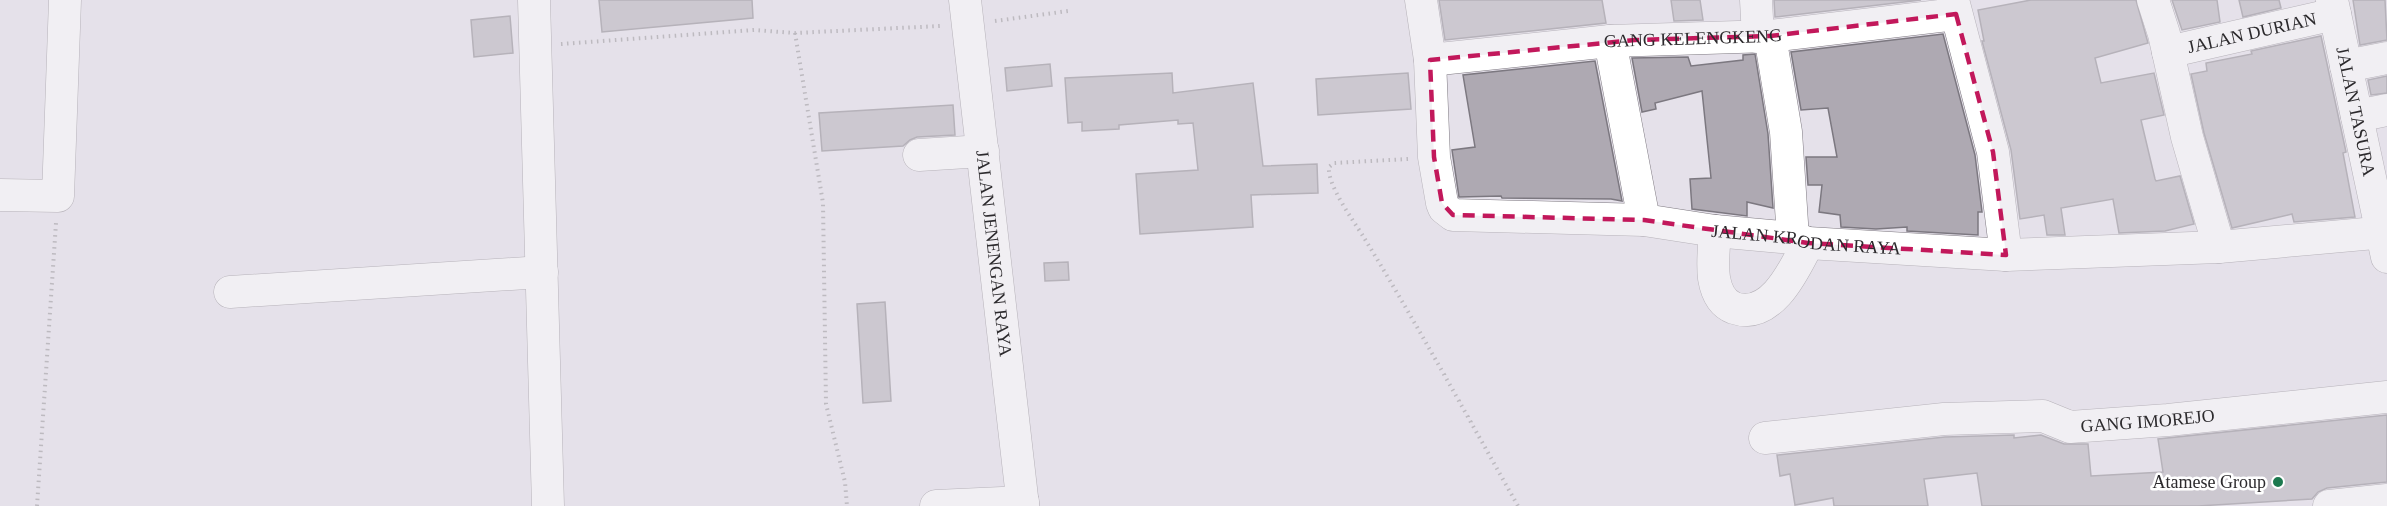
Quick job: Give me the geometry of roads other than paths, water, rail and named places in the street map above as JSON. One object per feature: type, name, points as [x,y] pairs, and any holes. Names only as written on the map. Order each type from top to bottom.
[{"type":"street","points":[[0,195],[58,196],[65,0]]},
{"type":"street","points":[[534,0],[548,506]]},
{"type":"street","name":"JALAN KRODAN RAYA","points":[[1421,0],[1430,60],[1434,157],[1444,208],[1453,215],[1644,220],[1715,231],[1801,240],[2006,255],[2385,241]]},
{"type":"street","points":[[1715,231],[1714,277],[1718,293],[1725,303],[1735,308],[1750,309],[1768,302],[1791,277],[1801,240],[1786,132],[1756,0]]},
{"type":"street","points":[[2153,0],[2168,52],[2187,137],[2219,247]]},
{"type":"street","points":[[1954,7],[1993,152],[2006,255]]},
{"type":"street","name":"GANG KELENGKENG","points":[[1430,60],[1610,42],[1764,37],[1954,7]]},
{"type":"street","name":"JALAN DURIAN","points":[[2168,52],[2333,7]]},
{"type":"street","name":"JALAN TASURA","points":[[2333,7],[2385,241]]},
{"type":"street","name":"JALAN JENENGAN RAYA","points":[[967,13],[1023,504]]},
{"type":"street","points":[[1610,42],[1644,220]]},
{"type":"street","points":[[2346,66],[2387,58]]},
{"type":"street","points":[[2357,116],[2387,110]]},
{"type":"street","points":[[919,155],[983,151]]},
{"type":"street","points":[[230,292],[542,272]]},
{"type":"street","name":"GANG IMOREJO","points":[[1764,438],[1944,419],[1999,417],[2043,416],[2070,427],[2168,420],[2387,397]]},
{"type":"street","points":[[2329,506],[2387,500]]},
{"type":"street","points":[[936,506],[1023,504]]},
{"type":"place","name":"Atamese Group","points":[[2278,482]]}]
